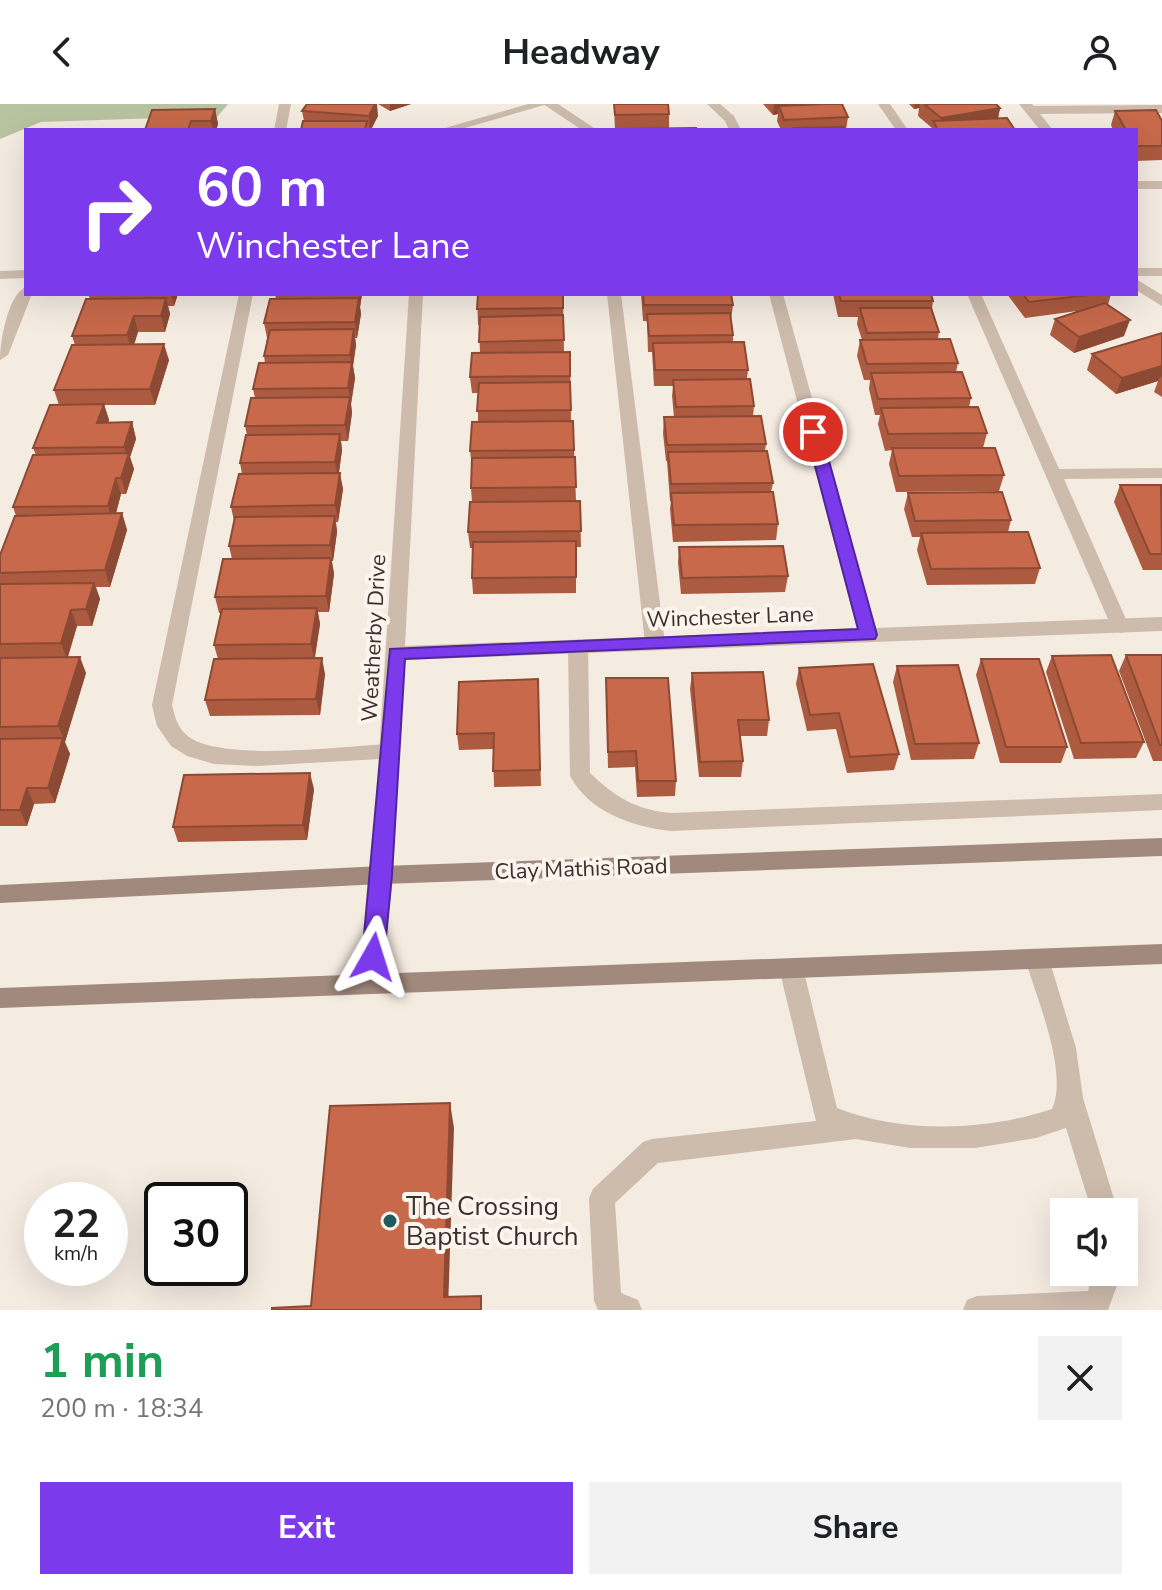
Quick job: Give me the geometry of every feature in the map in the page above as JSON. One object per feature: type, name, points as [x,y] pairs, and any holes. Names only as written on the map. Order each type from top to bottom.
[{"type":"main road","name":"Clay Mathis Road","points":[[0,894],[382,875],[1162,847]]},
{"type":"main road","points":[[0,998],[1162,954]]},
{"type":"street","points":[[280,128],[285,104]]},
{"type":"street","points":[[450,128],[540,104],[587,128]]},
{"type":"street","points":[[713,104],[730,119],[734,128]]},
{"type":"street","points":[[884,104],[901,128]]},
{"type":"street","points":[[1027,107],[1162,109]]},
{"type":"street","points":[[1027,107],[1045,128]]},
{"type":"street","points":[[1138,185],[1162,185]]},
{"type":"street","points":[[1138,272],[1162,272]]},
{"type":"street","points":[[0,275],[24,274]]},
{"type":"street","points":[[1138,284],[1162,302]]},
{"type":"street","points":[[0,355],[24,296]]},
{"type":"street","points":[[246,296],[162,705],[163,720],[183,745],[200,753],[228,758],[390,752]]},
{"type":"street","name":"Weatherby Drive","points":[[370,984],[382,875],[416,296]]},
{"type":"street","points":[[614,296],[655,643]]},
{"type":"street","points":[[777,296],[868,635]]},
{"type":"street","points":[[975,296],[1120,626]]},
{"type":"street","points":[[1053,474],[1162,473]]},
{"type":"street","name":"Winchester Lane","points":[[396,653],[1162,624]]},
{"type":"street","points":[[578,646],[580,776],[606,801],[640,820],[671,822],[1162,802]]},
{"type":"street","points":[[1037,959],[1064,1048],[1070,1098],[1101,1198]]},
{"type":"street","points":[[791,968],[826,1116],[851,1129]]},
{"type":"street","points":[[628,1310],[608,1301],[602,1198],[652,1151],[851,1129],[917,1139],[1033,1129],[1061,1118],[1070,1098]]},
{"type":"street","points":[[977,1310],[1097,1304],[1103,1286]]},
{"type":"green space","points":[[0,104],[228,104],[218,116],[41,122],[0,139]]},
{"type":"building","points":[[307,104],[375,104],[369,116],[302,111]]},
{"type":"building","points":[[614,104],[668,104],[669,114],[615,115]]},
{"type":"building","points":[[842,104],[848,117],[784,120],[779,106]]},
{"type":"building","points":[[924,104],[996,104],[1000,108],[941,118]]},
{"type":"building","points":[[215,109],[211,121],[191,121],[189,128],[146,128],[152,110]]},
{"type":"building","points":[[1156,110],[1162,121],[1162,146],[1138,146],[1138,128],[1125,128],[1115,111]]},
{"type":"building","points":[[1007,118],[1014,128],[937,128],[933,121]]},
{"type":"building","points":[[303,121],[367,121],[365,128],[301,128]]},
{"type":"building","points":[[478,296],[563,296],[563,308],[477,309]]},
{"type":"building","points":[[643,296],[731,296],[733,305],[644,305]]},
{"type":"building","points":[[840,296],[932,296],[933,301],[841,301]]},
{"type":"building","points":[[1024,296],[1080,296],[1029,302]]},
{"type":"building","points":[[166,298],[161,316],[134,316],[127,335],[72,336],[86,299]]},
{"type":"building","points":[[359,298],[355,322],[264,323],[270,299]]},
{"type":"building","points":[[1105,303],[1130,320],[1079,337],[1055,319]]},
{"type":"building","points":[[860,308],[931,308],[939,332],[867,333]]},
{"type":"building","points":[[730,313],[733,335],[649,336],[647,314]]},
{"type":"building","points":[[563,315],[564,340],[479,342],[480,317]]},
{"type":"building","points":[[354,329],[350,355],[264,356],[270,330]]},
{"type":"building","points":[[1162,333],[1162,366],[1122,378],[1092,354]]},
{"type":"building","points":[[950,339],[958,363],[867,364],[860,340]]},
{"type":"building","points":[[744,342],[748,370],[655,370],[653,343]]},
{"type":"building","points":[[164,344],[150,389],[54,390],[72,345]]},
{"type":"building","points":[[570,352],[570,376],[470,377],[472,353]]},
{"type":"building","points":[[352,362],[348,388],[253,389],[259,363]]},
{"type":"building","points":[[962,372],[971,398],[878,399],[871,373]]},
{"type":"building","points":[[750,379],[754,406],[676,407],[673,380]]},
{"type":"building","points":[[570,382],[571,410],[477,411],[479,383]]},
{"type":"building","points":[[350,397],[345,425],[245,426],[251,398]]},
{"type":"building","points":[[104,404],[97,423],[132,422],[124,447],[33,448],[50,405]]},
{"type":"building","points":[[978,407],[987,433],[888,434],[881,408]]},
{"type":"building","points":[[761,416],[766,444],[667,445],[664,417]]},
{"type":"building","points":[[573,421],[574,450],[470,451],[472,422]]},
{"type":"building","points":[[340,434],[335,462],[240,463],[246,435]]},
{"type":"building","points":[[892,448],[995,448],[1004,475],[899,476]]},
{"type":"building","points":[[767,451],[773,483],[671,484],[668,452]]},
{"type":"building","points":[[129,453],[121,478],[116,478],[108,506],[13,507],[33,455]]},
{"type":"building","points":[[575,457],[576,487],[471,488],[472,458]]},
{"type":"building","points":[[340,473],[335,505],[231,507],[239,474]]},
{"type":"building","points":[[1120,485],[1161,485],[1162,554],[1150,554]]},
{"type":"building","points":[[773,492],[778,524],[674,525],[671,493]]},
{"type":"building","points":[[1002,492],[1011,520],[915,521],[908,493]]},
{"type":"building","points":[[580,501],[581,531],[468,532],[470,502]]},
{"type":"building","points":[[122,513],[105,570],[0,573],[0,555],[15,516]]},
{"type":"building","points":[[335,516],[330,545],[229,546],[235,517]]},
{"type":"building","points":[[1028,532],[1040,568],[931,569],[921,533]]},
{"type":"building","points":[[576,541],[576,577],[472,578],[473,542]]},
{"type":"building","points":[[783,546],[788,576],[682,578],[679,547]]},
{"type":"building","points":[[331,558],[326,596],[215,597],[223,559]]},
{"type":"building","points":[[94,583],[86,609],[71,610],[61,643],[0,644],[0,584]]},
{"type":"building","points":[[317,608],[311,644],[214,645],[222,609]]},
{"type":"building","points":[[1111,655],[1144,742],[1081,743],[1052,656]]},
{"type":"building","points":[[1126,655],[1162,655],[1162,745],[1160,745]]},
{"type":"building","points":[[80,657],[58,726],[0,727],[0,658]]},
{"type":"building","points":[[322,658],[316,699],[205,700],[214,659]]},
{"type":"building","points":[[981,659],[1039,659],[1067,747],[1006,747]]},
{"type":"building","points":[[873,664],[899,754],[850,757],[839,713],[810,715],[799,668]]},
{"type":"building","points":[[958,665],[979,743],[915,744],[897,666]]},
{"type":"building","points":[[763,672],[769,720],[738,720],[743,761],[700,762],[692,673]]},
{"type":"building","points":[[606,678],[668,678],[676,781],[638,781],[636,751],[608,752]]},
{"type":"building","points":[[538,679],[540,770],[493,771],[494,733],[457,734],[459,682]]},
{"type":"building","points":[[63,738],[48,788],[27,788],[20,810],[0,810],[0,739]]},
{"type":"building","points":[[310,773],[303,825],[173,827],[184,775]]},
{"type":"building","name":"The Crossing Baptist Church","points":[[450,1103],[444,1297],[481,1296],[481,1310],[272,1310],[311,1306],[330,1106]]},
{"type":"place","name":"The Crossing Baptist Church","points":[[390,1221]]},
{"type":"route","points":[[373,957],[382,875],[396,653],[868,635],[813,432]]}]
